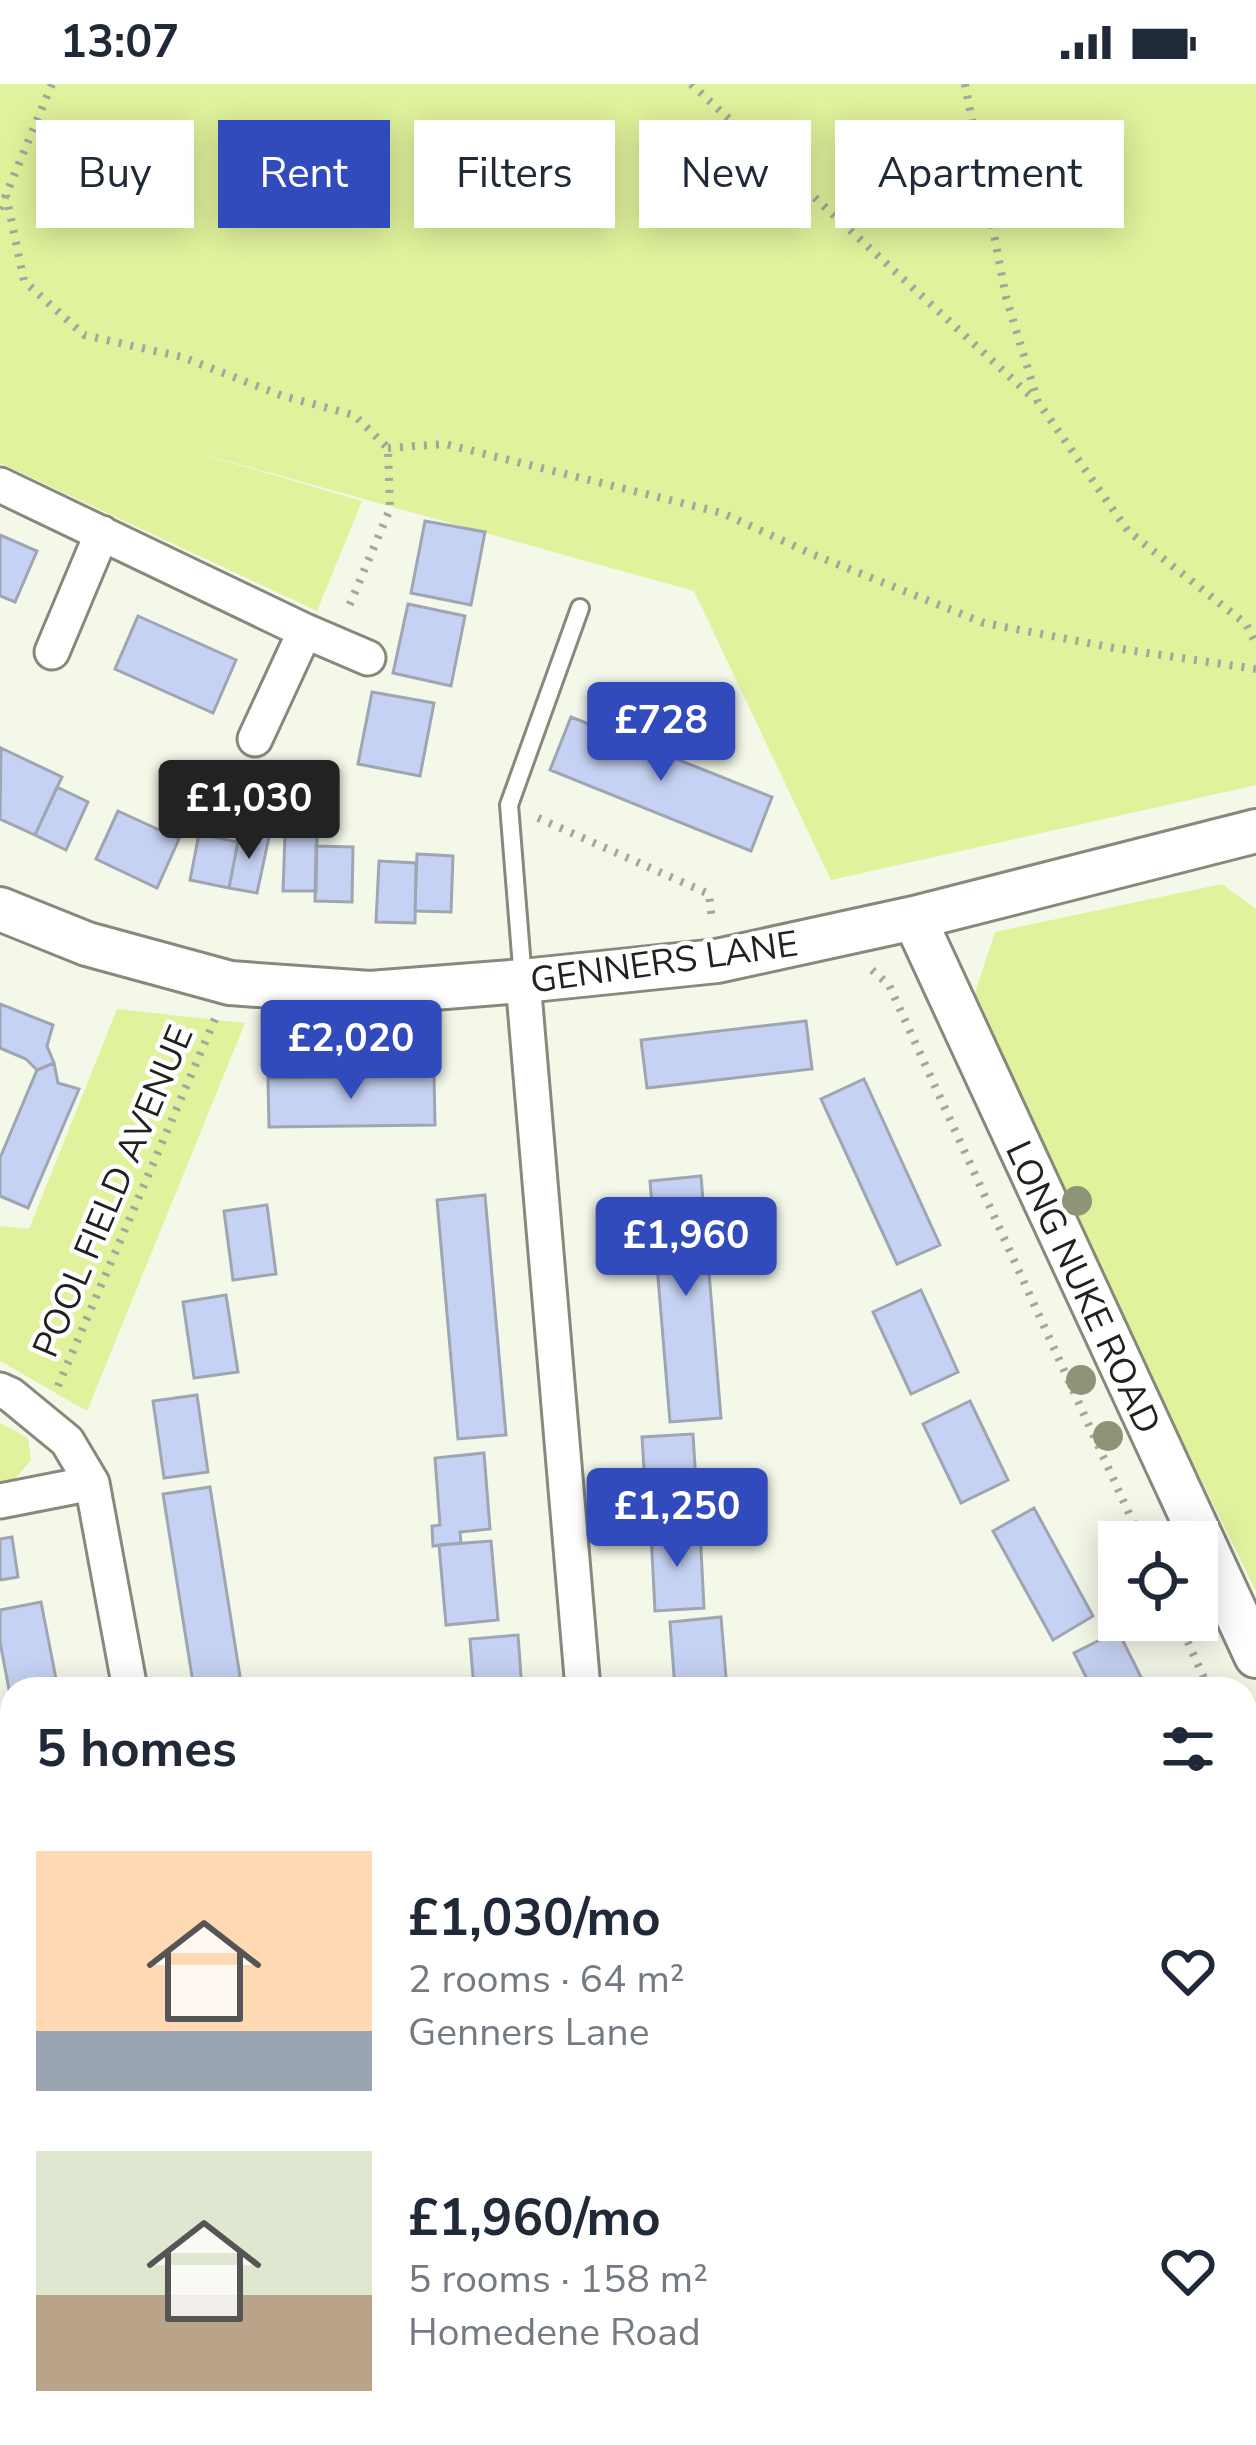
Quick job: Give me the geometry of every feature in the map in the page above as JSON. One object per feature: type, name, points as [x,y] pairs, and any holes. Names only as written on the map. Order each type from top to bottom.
[{"type":"street","points":[[0,485],[368,658]]},
{"type":"street","points":[[52,652],[102,532]]},
{"type":"street","points":[[255,739],[319,637]]},
{"type":"street","name":"GENNERS LANE","points":[[0,909],[87,944],[230,982],[370,992],[717,961],[1247,844]]},
{"type":"street","name":"LONG NUKE ROAD","points":[[914,918],[1256,1655]]},
{"type":"street","points":[[524,981],[582,1677]]},
{"type":"street","points":[[0,1390],[67,1442],[92,1483],[128,1677]]},
{"type":"street","points":[[0,1502],[92,1483]]},
{"type":"lane","points":[[524,981],[509,805],[580,608]]},
{"type":"path","points":[[0,209],[52,84]]},
{"type":"path","points":[[691,84],[1038,402],[1128,531],[1246,624],[1256,644]]},
{"type":"path","points":[[965,84],[1006,297],[1038,402]]},
{"type":"path","points":[[6,195],[24,281],[84,335],[182,357],[283,396],[354,416],[388,448],[390,509],[319,637]]},
{"type":"path","points":[[388,448],[445,444],[722,513],[984,623],[1256,669]]},
{"type":"path","points":[[509,805],[709,894],[717,961]]},
{"type":"path","points":[[835,935],[889,985],[1132,1521]]},
{"type":"path","name":"POOL FIELD AVENUE","points":[[43,1420],[230,982]]},
{"type":"path","points":[[1187,1641],[1204,1677]]},
{"type":"green space","points":[[0,84],[1256,84],[1256,785],[831,880],[694,591],[188,450],[362,501],[317,611],[0,463]]},
{"type":"green space","points":[[1222,884],[1256,909],[1256,1591],[1123,1321],[974,996],[995,932]]},
{"type":"green space","points":[[117,1009],[245,1023],[87,1411],[0,1361],[0,1226],[29,1229]]},
{"type":"green space","points":[[0,1423],[28,1438],[31,1460],[14,1480],[0,1482]]},
{"type":"building","points":[[425,521],[485,532],[471,605],[411,593]]},
{"type":"building","points":[[0,535],[37,551],[15,602],[0,596]]},
{"type":"building","points":[[408,604],[465,616],[451,686],[393,673]]},
{"type":"building","points":[[138,616],[236,660],[213,713],[115,669]]},
{"type":"building","points":[[372,692],[434,703],[420,776],[358,764]]},
{"type":"building","points":[[571,717],[772,797],[751,851],[550,770]]},
{"type":"building","points":[[1,748],[62,777],[35,835],[0,819]]},
{"type":"building","points":[[57,787],[88,802],[66,850],[35,835]]},
{"type":"building","points":[[118,811],[179,839],[157,888],[96,859]]},
{"type":"building","points":[[240,831],[269,837],[257,893],[229,888]]},
{"type":"building","points":[[199,834],[238,842],[229,888],[190,880]]},
{"type":"building","points":[[285,835],[317,836],[316,891],[283,891]]},
{"type":"building","points":[[316,846],[353,847],[352,902],[315,901]]},
{"type":"building","points":[[417,854],[453,856],[451,912],[415,911]]},
{"type":"building","points":[[379,861],[416,863],[415,923],[376,922]]},
{"type":"building","points":[[0,1004],[53,1025],[47,1046],[54,1063],[37,1070],[26,1059],[0,1048]]},
{"type":"building","points":[[806,1021],[812,1069],[647,1088],[641,1040]]},
{"type":"building","points":[[54,1063],[58,1083],[79,1089],[28,1208],[0,1196],[0,1158],[37,1070]]},
{"type":"building","points":[[434,1076],[435,1125],[269,1127],[268,1078]]},
{"type":"building","points":[[864,1079],[940,1245],[897,1264],[821,1099]]},
{"type":"building","points":[[701,1176],[721,1418],[670,1422],[650,1181]]},
{"type":"building","points":[[485,1195],[506,1435],[458,1439],[437,1200]]},
{"type":"building","points":[[267,1205],[276,1274],[233,1280],[224,1211]]},
{"type":"building","points":[[921,1290],[958,1372],[911,1394],[873,1312]]},
{"type":"building","points":[[226,1295],[238,1372],[194,1378],[183,1302]]},
{"type":"building","points":[[197,1395],[208,1472],[164,1478],[153,1401]]},
{"type":"building","points":[[970,1401],[1008,1480],[961,1503],[923,1424]]},
{"type":"building","points":[[693,1434],[698,1515],[647,1518],[642,1437]]},
{"type":"building","points":[[484,1453],[490,1529],[460,1532],[461,1543],[433,1546],[432,1526],[440,1525],[435,1458]]},
{"type":"building","points":[[210,1487],[240,1677],[192,1677],[163,1494]]},
{"type":"building","points":[[1034,1508],[1093,1616],[1053,1640],[993,1531]]},
{"type":"building","points":[[700,1530],[704,1608],[655,1611],[651,1533]]},
{"type":"building","points":[[12,1537],[18,1577],[0,1580],[0,1539]]},
{"type":"building","points":[[491,1541],[498,1620],[446,1625],[439,1545]]},
{"type":"building","points":[[41,1602],[56,1677],[7,1677],[0,1610]]},
{"type":"building","points":[[721,1617],[726,1677],[674,1677],[670,1622]]},
{"type":"building","points":[[518,1635],[521,1677],[473,1677],[470,1639]]},
{"type":"building","points":[[1098,1641],[1123,1641],[1141,1677],[1086,1677],[1074,1653]]}]
